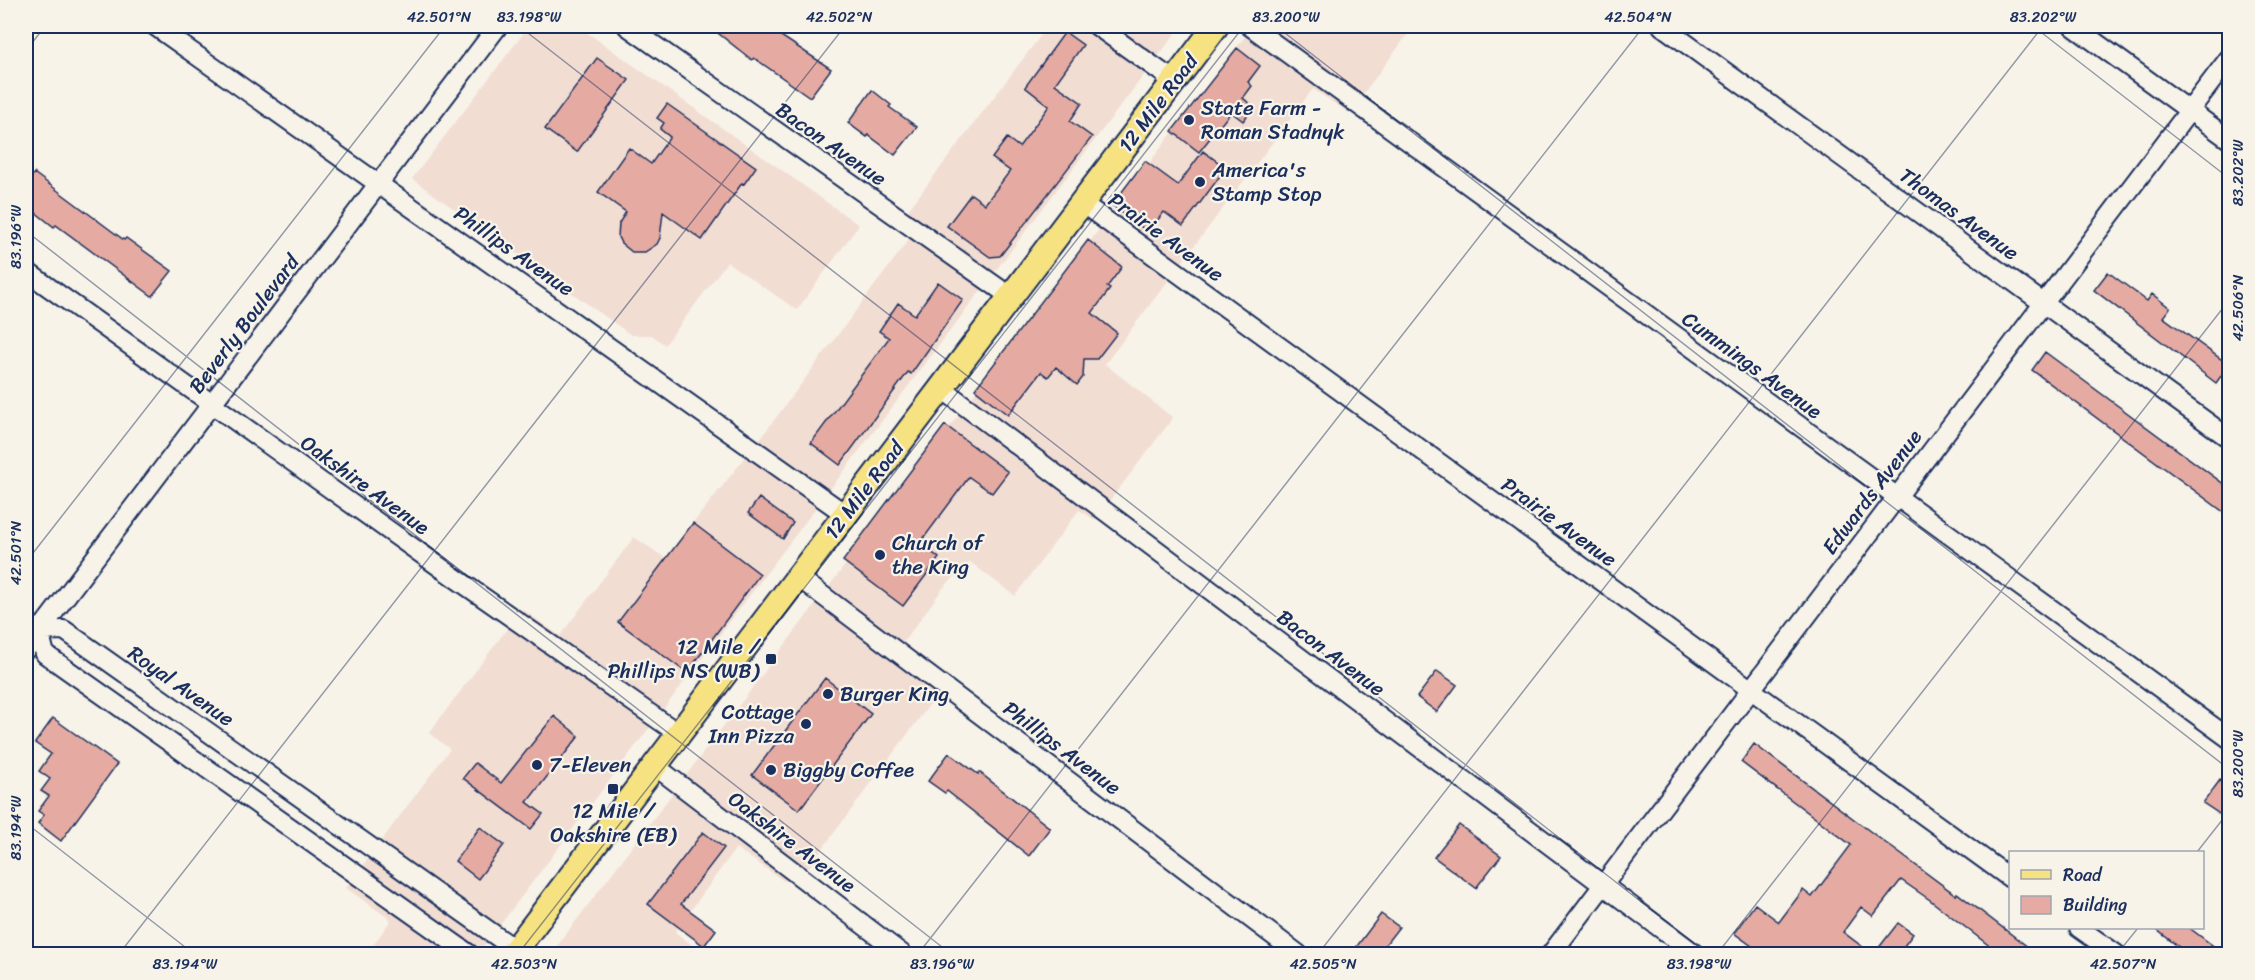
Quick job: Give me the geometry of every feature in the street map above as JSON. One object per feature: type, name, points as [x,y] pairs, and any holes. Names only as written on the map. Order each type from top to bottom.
[{"type":"main road","name":"12 Mile Road","points":[[514,952],[1216,26]]},
{"type":"street","name":"Phillips Avenue","points":[[155,26],[845,514]]},
{"type":"street","name":"Beverly Boulevard","points":[[26,650],[32,626],[213,404],[498,26]]},
{"type":"street","name":"Bacon Avenue","points":[[627,26],[1011,297]]},
{"type":"street","points":[[1097,26],[1174,81]]},
{"type":"street","name":"Cummings Avenue","points":[[1250,26],[2229,739]]},
{"type":"street","name":"Thomas Avenue","points":[[1662,26],[2229,439]]},
{"type":"street","points":[[2073,26],[2229,140]]},
{"type":"street","name":"Edwards Avenue","points":[[1551,954],[2229,57]]},
{"type":"street","name":"Prairie Avenue","points":[[1082,202],[2009,877]]},
{"type":"street","name":"Oakshire Avenue","points":[[26,271],[451,575],[679,734]]},
{"type":"street","name":"Bacon Avenue","points":[[941,388],[1695,954]]},
{"type":"street","name":"Phillips Avenue","points":[[798,577],[1298,954]]},
{"type":"street","points":[[32,626],[45,654],[468,954]]},
{"type":"street","name":"Royal Avenue","points":[[32,626],[64,630],[514,952]]},
{"type":"street","name":"Oakshire Avenue","points":[[655,766],[902,954]]},
{"type":"street","points":[[274,817],[274,803],[280,795],[293,793]]},
{"type":"street","points":[[2082,929],[2116,954]]},
{"type":"shaded area","points":[[529,26],[578,26],[859,225],[797,310],[727,262],[665,345],[652,335],[631,335],[412,179]]},
{"type":"shaded area","points":[[1048,26],[1181,26],[478,954],[367,954],[391,920],[346,888],[450,749],[429,733],[522,609],[560,636],[634,537],[668,560],[693,523],[763,435],[908,241],[909,209]]},
{"type":"shaded area","points":[[1253,26],[1414,26],[1349,113],[1313,89],[1105,364],[1173,418],[1095,520],[1079,510],[1015,596],[970,562],[943,588],[903,643],[950,677],[808,868],[784,881],[736,848],[675,932],[704,954],[551,954]]},
{"type":"building","points":[[709,26],[766,26],[831,69],[810,97],[754,58],[752,60]]},
{"type":"building","points":[[1065,32],[1083,45],[1055,84],[1082,103],[1070,121],[1092,137],[1000,256],[990,257],[947,226],[971,194],[985,204],[1010,171],[992,158],[1007,138],[1019,147],[1049,106],[1025,87]]},
{"type":"building","points":[[1237,48],[1260,66],[1248,82],[1252,86],[1243,98],[1254,107],[1243,121],[1231,112],[1199,152],[1172,131]]},
{"type":"building","points":[[597,58],[629,80],[577,152],[545,129]]},
{"type":"building","points":[[872,90],[891,105],[889,107],[917,127],[895,155],[848,123]]},
{"type":"building","points":[[667,104],[756,167],[702,240],[663,212],[660,238],[657,244],[645,252],[632,252],[621,243],[618,237],[619,223],[626,212],[598,192],[629,148],[651,164],[670,137],[660,129],[664,123],[657,118]]},
{"type":"building","points":[[1203,151],[1226,168],[1183,226],[1164,212],[1148,232],[1112,205],[1145,161],[1178,185]]},
{"type":"building","points":[[34,173],[124,240],[126,238],[172,271],[152,296],[26,205],[26,184]]},
{"type":"building","points":[[1088,240],[1122,267],[1107,287],[1110,289],[1092,313],[1117,333],[1097,359],[1084,359],[1083,377],[1077,385],[1056,367],[1048,377],[1041,372],[1008,415],[975,389]]},
{"type":"building","points":[[2108,272],[2147,301],[2152,294],[2170,308],[2163,317],[2229,365],[2216,383],[2094,290]]},
{"type":"building","points":[[938,282],[963,300],[911,374],[908,372],[840,465],[811,443],[889,338],[879,331],[898,303],[915,315]]},
{"type":"building","points":[[2045,352],[2229,488],[2229,516],[2032,370]]},
{"type":"building","points":[[945,425],[1008,472],[992,493],[969,477],[920,543],[939,558],[903,606],[843,561]]},
{"type":"building","points":[[759,498],[793,523],[783,539],[748,513]]},
{"type":"building","points":[[693,523],[760,574],[687,673],[618,622]]},
{"type":"building","points":[[1437,671],[1457,685],[1437,712],[1417,697]]},
{"type":"building","points":[[825,678],[871,714],[799,810],[752,775]]},
{"type":"building","points":[[554,716],[579,736],[527,802],[543,814],[531,829],[463,778],[475,763],[501,783]]},
{"type":"building","points":[[53,718],[117,764],[61,841],[38,823],[44,815],[38,811],[49,796],[41,791],[50,779],[39,771],[51,754],[35,743]]},
{"type":"building","points":[[1754,744],[2037,954],[2000,954],[1901,880],[1873,916],[1861,907],[1843,932],[1872,954],[1763,954],[1734,933],[1755,904],[1779,922],[1803,890],[1812,897],[1851,845],[1741,762]]},
{"type":"building","points":[[949,753],[978,774],[979,772],[1050,828],[1029,856],[947,791],[945,793],[928,781]]},
{"type":"building","points":[[2220,780],[2229,787],[2229,803],[2221,815],[2203,803]]},
{"type":"building","points":[[1459,825],[1501,856],[1476,888],[1434,857]]},
{"type":"building","points":[[480,827],[504,845],[478,879],[455,861]]},
{"type":"building","points":[[703,832],[724,848],[681,904],[716,930],[704,946],[648,904]]},
{"type":"building","points":[[1381,914],[1399,927],[1378,954],[1368,954],[1357,946]]},
{"type":"building","points":[[1898,923],[1913,934],[1898,954],[1874,954]]},
{"type":"building","points":[[2156,929],[2191,929],[2224,954],[2188,954]]},
{"type":"place","name":"State Farm - Roman Stadnyk","points":[[1189,120]]},
{"type":"place","name":"America's Stamp Stop","points":[[1200,182]]},
{"type":"place","name":"Church of the King","points":[[880,555]]},
{"type":"place","name":"12 Mile / Phillips NS (WB)","points":[[771,659]]},
{"type":"place","name":"Burger King","points":[[828,694]]},
{"type":"place","name":"Cottage Inn Pizza","points":[[806,724]]},
{"type":"place","name":"7-Eleven","points":[[537,765]]},
{"type":"place","name":"Biggby Coffee","points":[[771,770]]},
{"type":"place","name":"12 Mile / Oakshire (EB)","points":[[613,789]]}]
